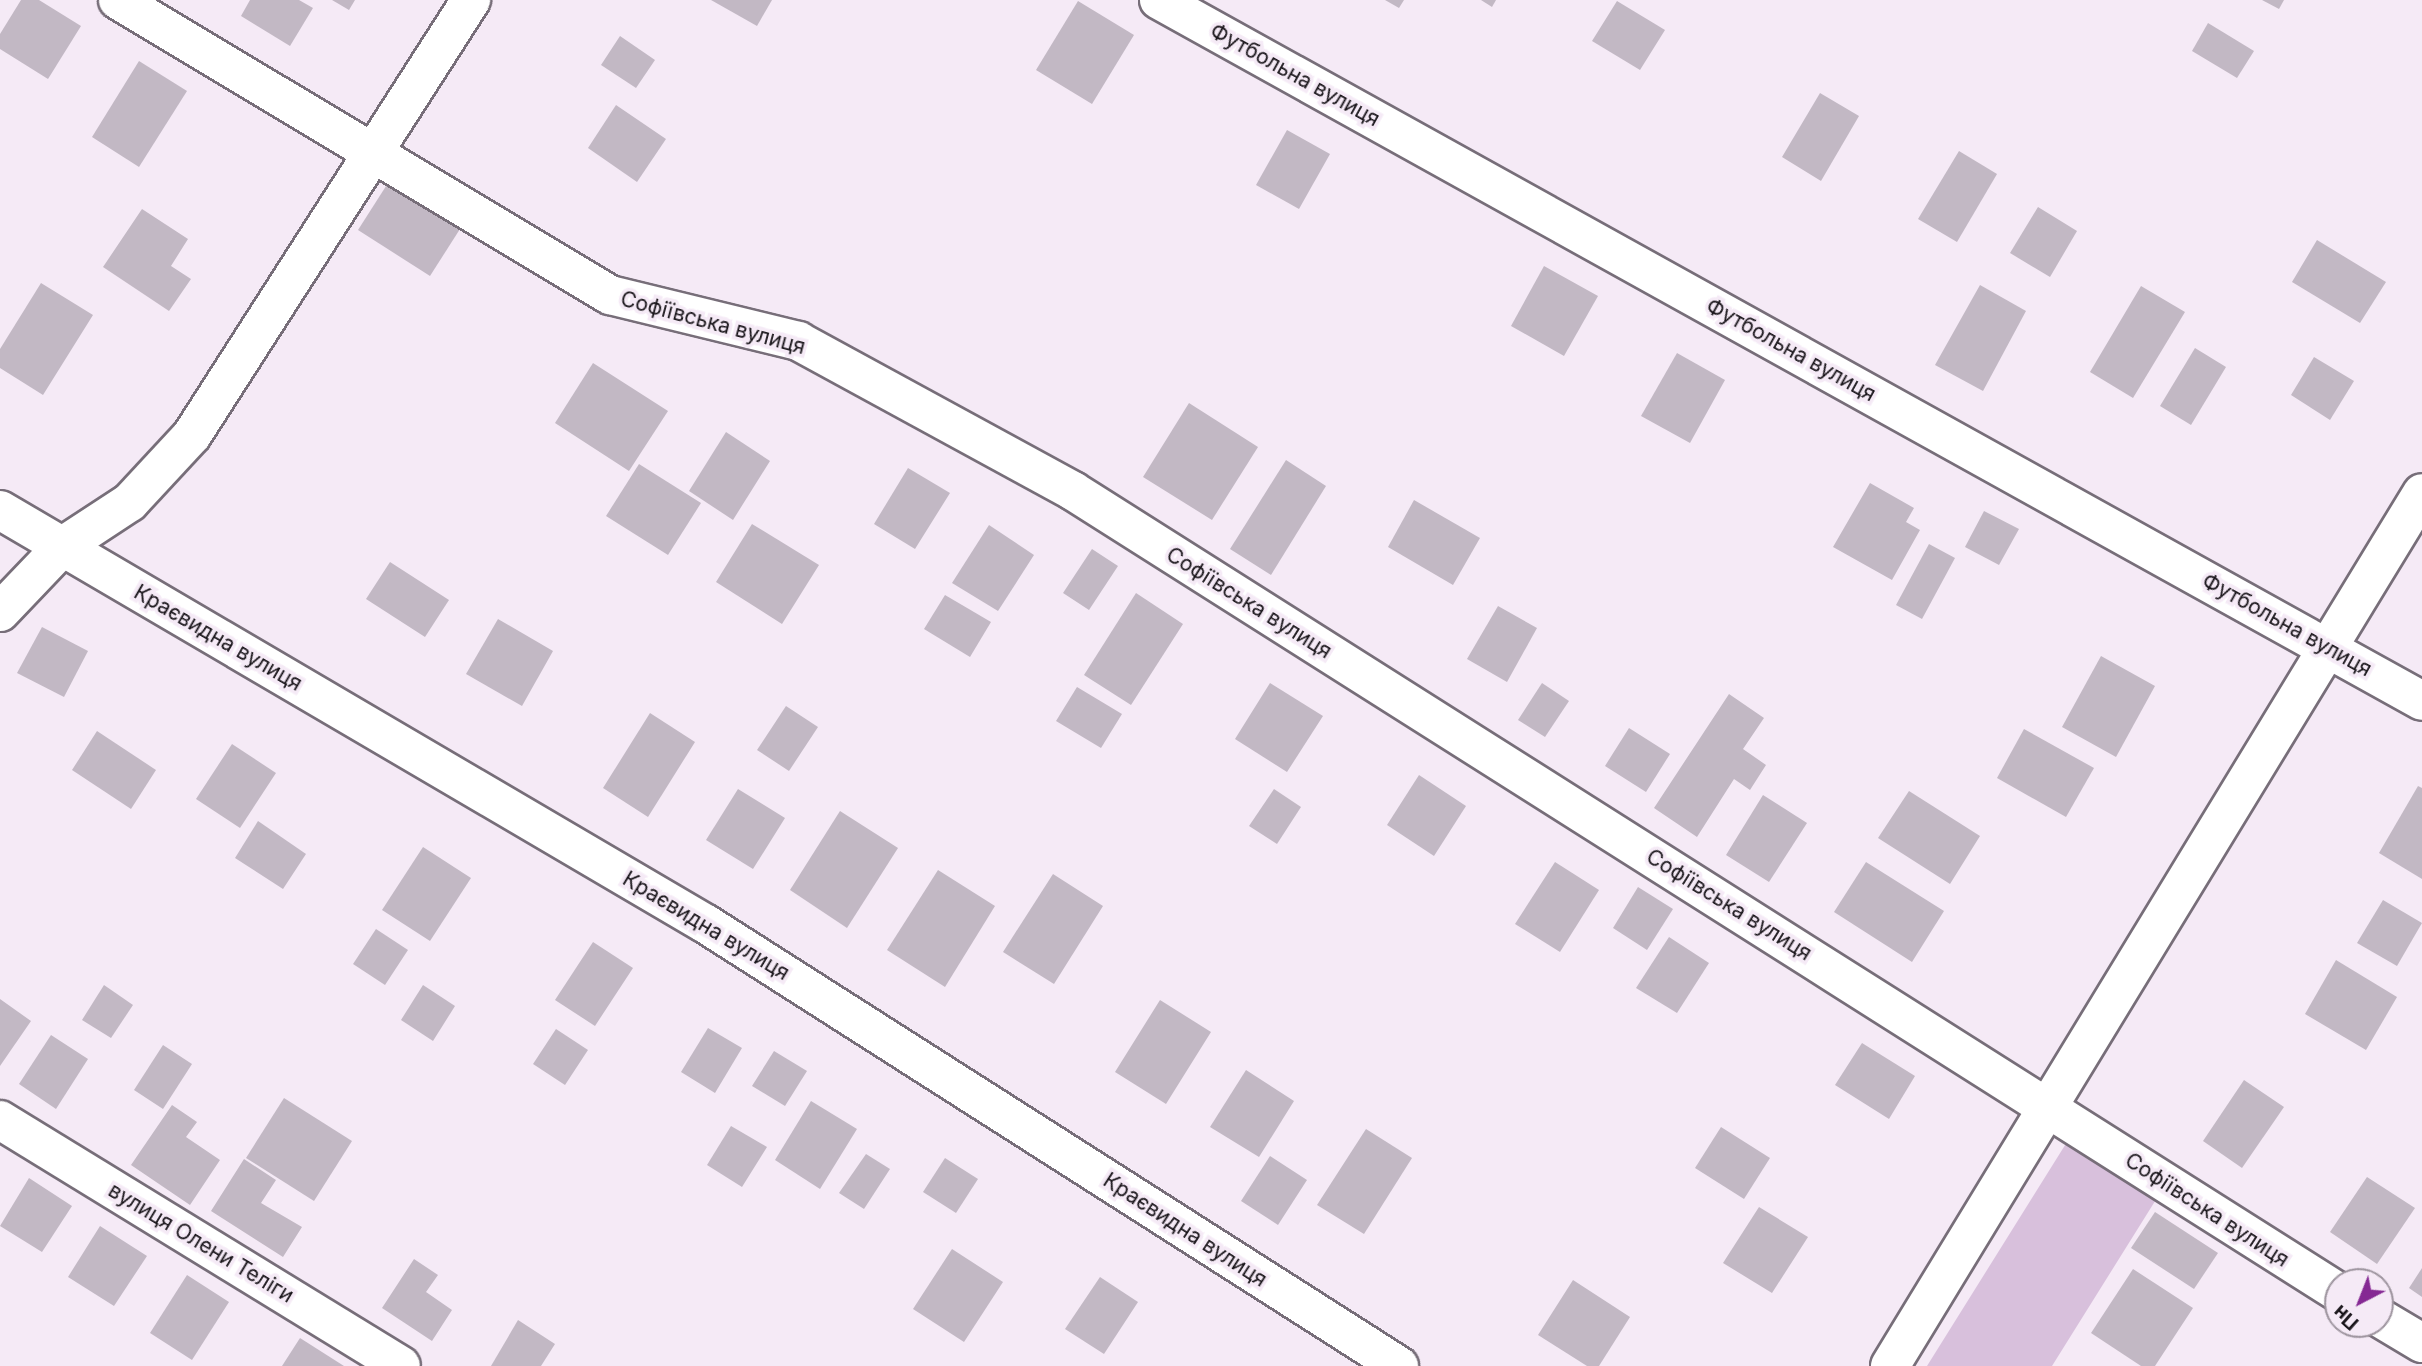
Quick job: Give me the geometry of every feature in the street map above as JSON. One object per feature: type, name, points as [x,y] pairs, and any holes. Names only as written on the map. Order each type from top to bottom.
[{"type":"street","name":"Софіївська вулиця","points":[[118,0],[371,149],[610,295],[798,341],[1073,491],[2324,1283]]},
{"type":"street","points":[[0,612],[63,546],[130,502],[192,435],[371,149],[471,0]]},
{"type":"street","name":"Футбольна вулиця","points":[[1159,0],[2422,701]]},
{"type":"street","points":[[1890,1366],[2050,1108],[2422,493]]},
{"type":"street","name":"Краєвидна вулиця","points":[[0,510],[706,924],[1399,1366]]},
{"type":"street","name":"вулиця Олени Теліги","points":[[0,1120],[401,1366]]},
{"type":"street","points":[[2394,1326],[2422,1343]]},
{"type":"shaded area","points":[[2067,1142],[2157,1198],[2052,1366],[1927,1366]]},
{"type":"building","points":[[21,0],[39,0],[81,26],[48,79],[0,49],[0,34]]},
{"type":"building","points":[[250,0],[299,0],[313,8],[290,46],[241,16]]},
{"type":"building","points":[[332,0],[355,0],[349,10]]},
{"type":"building","points":[[711,0],[772,0],[757,26]]},
{"type":"building","points":[[1385,0],[1404,0],[1399,8]]},
{"type":"building","points":[[1481,0],[1496,0],[1492,7]]},
{"type":"building","points":[[2262,0],[2284,0],[2279,9]]},
{"type":"building","points":[[1078,1],[1134,35],[1092,104],[1036,70]]},
{"type":"building","points":[[1617,1],[1665,30],[1640,70],[1592,41]]},
{"type":"building","points":[[2208,23],[2254,51],[2237,78],[2192,51]]},
{"type":"building","points":[[620,36],[655,60],[636,88],[601,65]]},
{"type":"building","points":[[139,61],[187,91],[139,167],[92,137]]},
{"type":"building","points":[[1820,93],[1859,116],[1821,181],[1782,157]]},
{"type":"building","points":[[616,105],[666,139],[637,182],[588,148]]},
{"type":"building","points":[[1287,130],[1330,154],[1299,209],[1256,185]]},
{"type":"building","points":[[1959,151],[1997,174],[1957,242],[1918,219]]},
{"type":"building","points":[[388,183],[460,229],[430,276],[358,230]]},
{"type":"building","points":[[2038,207],[2077,231],[2050,277],[2010,253]]},
{"type":"building","points":[[142,209],[188,239],[171,266],[191,279],[169,311],[103,267]]},
{"type":"building","points":[[2317,240],[2386,282],[2360,323],[2292,282]]},
{"type":"building","points":[[1544,266],[1598,296],[1564,356],[1511,326]]},
{"type":"building","points":[[41,283],[93,315],[43,395],[0,368],[0,349]]},
{"type":"building","points":[[1980,285],[2026,311],[1983,391],[1935,365]]},
{"type":"building","points":[[2141,286],[2185,312],[2133,398],[2090,372]]},
{"type":"building","points":[[2195,348],[2226,367],[2191,425],[2160,406]]},
{"type":"building","points":[[1677,353],[1725,380],[1690,443],[1641,416]]},
{"type":"building","points":[[2314,357],[2354,381],[2330,420],[2291,395]]},
{"type":"building","points":[[593,363],[668,411],[629,471],[555,423]]},
{"type":"building","points":[[1189,403],[1258,447],[1212,520],[1143,477]]},
{"type":"building","points":[[726,432],[770,461],[733,520],[689,491]]},
{"type":"building","points":[[1286,460],[1326,486],[1271,575],[1230,549]]},
{"type":"building","points":[[639,464],[701,503],[668,555],[606,516]]},
{"type":"building","points":[[908,468],[950,493],[915,549],[874,524]]},
{"type":"building","points":[[1870,483],[1914,508],[1906,522],[1920,530],[1892,580],[1833,547]]},
{"type":"building","points":[[1414,500],[1480,538],[1453,585],[1388,547]]},
{"type":"building","points":[[1984,511],[2019,529],[1999,565],[1965,547]]},
{"type":"building","points":[[752,524],[819,565],[782,624],[716,582]]},
{"type":"building","points":[[989,525],[1034,555],[998,611],[952,583]]},
{"type":"building","points":[[1929,544],[1955,558],[1922,619],[1896,605]]},
{"type":"building","points":[[1092,549],[1118,566],[1089,610],[1063,593]]},
{"type":"building","points":[[390,562],[449,600],[425,637],[366,599]]},
{"type":"building","points":[[1136,593],[1183,624],[1131,705],[1084,675]]},
{"type":"building","points":[[945,595],[991,622],[970,657],[924,629]]},
{"type":"building","points":[[1498,606],[1537,628],[1507,682],[1467,659]]},
{"type":"building","points":[[498,619],[553,651],[522,706],[466,674]]},
{"type":"building","points":[[42,627],[88,651],[64,697],[17,673]]},
{"type":"building","points":[[2101,656],[2155,686],[2116,757],[2062,727]]},
{"type":"building","points":[[1270,683],[1323,716],[1287,772],[1235,739]]},
{"type":"building","points":[[1542,683],[1569,701],[1545,737],[1518,720]]},
{"type":"building","points":[[1077,687],[1122,714],[1101,748],[1056,721]]},
{"type":"building","points":[[1729,694],[1764,718],[1743,749],[1766,765],[1750,790],[1734,779],[1697,837],[1654,808]]},
{"type":"building","points":[[786,706],[818,727],[789,771],[757,750]]},
{"type":"building","points":[[650,713],[695,742],[648,817],[603,788]]},
{"type":"building","points":[[1629,728],[1670,754],[1646,792],[1605,766]]},
{"type":"building","points":[[2024,729],[2094,768],[2066,817],[1997,778]]},
{"type":"building","points":[[97,731],[156,770],[131,809],[72,770]]},
{"type":"building","points":[[232,744],[276,773],[240,828],[196,799]]},
{"type":"building","points":[[1419,775],[1466,806],[1434,856],[1387,825]]},
{"type":"building","points":[[2418,786],[2422,788],[2422,879],[2379,853]]},
{"type":"building","points":[[738,789],[785,818],[753,869],[706,840]]},
{"type":"building","points":[[1274,789],[1301,807],[1277,844],[1249,826]]},
{"type":"building","points":[[1909,791],[1980,836],[1950,884],[1878,838]]},
{"type":"building","points":[[1763,795],[1807,823],[1769,882],[1726,855]]},
{"type":"building","points":[[840,811],[898,848],[847,928],[790,890]]},
{"type":"building","points":[[258,821],[306,854],[283,889],[235,858]]},
{"type":"building","points":[[423,847],[471,878],[430,941],[382,910]]},
{"type":"building","points":[[1555,862],[1599,890],[1560,952],[1515,924]]},
{"type":"building","points":[[1866,862],[1944,911],[1912,962],[1834,912]]},
{"type":"building","points":[[938,870],[995,906],[945,987],[887,950]]},
{"type":"building","points":[[1053,874],[1103,906],[1054,984],[1003,952]]},
{"type":"building","points":[[1638,887],[1673,909],[1647,950],[1613,928]]},
{"type":"building","points":[[2383,900],[2422,923],[2397,966],[2357,943]]},
{"type":"building","points":[[376,929],[408,950],[385,985],[353,964]]},
{"type":"building","points":[[1669,937],[1709,963],[1677,1013],[1636,988]]},
{"type":"building","points":[[593,942],[633,968],[595,1026],[555,1000]]},
{"type":"building","points":[[2336,960],[2397,997],[2366,1050],[2305,1014]]},
{"type":"building","points":[[104,985],[133,1005],[111,1038],[82,1020]]},
{"type":"building","points":[[423,985],[455,1006],[433,1041],[401,1020]]},
{"type":"building","points":[[0,999],[31,1021],[0,1066]]},
{"type":"building","points":[[1160,1000],[1211,1032],[1166,1104],[1115,1072]]},
{"type":"building","points":[[708,1028],[742,1048],[715,1093],[681,1072]]},
{"type":"building","points":[[556,1029],[588,1050],[565,1085],[533,1064]]},
{"type":"building","points":[[51,1035],[88,1059],[56,1109],[19,1084]]},
{"type":"building","points":[[1862,1043],[1915,1076],[1889,1119],[1835,1085]]},
{"type":"building","points":[[163,1045],[192,1064],[163,1109],[134,1090]]},
{"type":"building","points":[[774,1051],[807,1071],[785,1106],[752,1086]]},
{"type":"building","points":[[1246,1070],[1294,1101],[1259,1157],[1210,1127]]},
{"type":"building","points":[[2244,1080],[2284,1107],[2242,1168],[2203,1141]]},
{"type":"building","points":[[284,1098],[352,1141],[314,1201],[246,1158]]},
{"type":"building","points":[[811,1101],[857,1129],[820,1189],[775,1160]]},
{"type":"building","points":[[172,1105],[197,1122],[186,1137],[220,1160],[190,1205],[131,1165]]},
{"type":"building","points":[[731,1126],[767,1147],[742,1187],[707,1165]]},
{"type":"building","points":[[1721,1127],[1770,1158],[1744,1199],[1695,1168]]},
{"type":"building","points":[[1366,1129],[1412,1158],[1364,1234],[1317,1205]]},
{"type":"building","points":[[866,1154],[890,1169],[864,1209],[839,1193]]},
{"type":"building","points":[[1270,1156],[1307,1180],[1278,1225],[1241,1201]]},
{"type":"building","points":[[945,1158],[978,1179],[956,1213],[923,1192]]},
{"type":"building","points":[[244,1159],[276,1180],[261,1203],[302,1227],[283,1257],[211,1211]]},
{"type":"building","points":[[2367,1177],[2415,1208],[2377,1264],[2330,1232]]},
{"type":"building","points":[[29,1178],[72,1206],[42,1252],[0,1226]]},
{"type":"building","points":[[1759,1207],[1808,1237],[1772,1293],[1723,1263]]},
{"type":"building","points":[[2155,1212],[2218,1253],[2194,1289],[2131,1248]]},
{"type":"building","points":[[100,1226],[147,1256],[114,1306],[68,1277]]},
{"type":"building","points":[[952,1249],[1003,1282],[964,1342],[913,1309]]},
{"type":"building","points":[[414,1259],[438,1275],[426,1292],[452,1310],[432,1341],[382,1308]]},
{"type":"building","points":[[2422,1268],[2422,1297],[2409,1288]]},
{"type":"building","points":[[2133,1269],[2193,1308],[2155,1366],[2141,1366],[2091,1333]]},
{"type":"building","points":[[187,1275],[229,1302],[192,1360],[150,1333]]},
{"type":"building","points":[[1100,1277],[1138,1302],[1104,1354],[1065,1329]]},
{"type":"building","points":[[1573,1280],[1630,1317],[1599,1366],[1587,1366],[1538,1335]]},
{"type":"building","points":[[518,1320],[555,1344],[541,1366],[491,1366]]},
{"type":"building","points":[[300,1338],[344,1366],[282,1366]]}]
